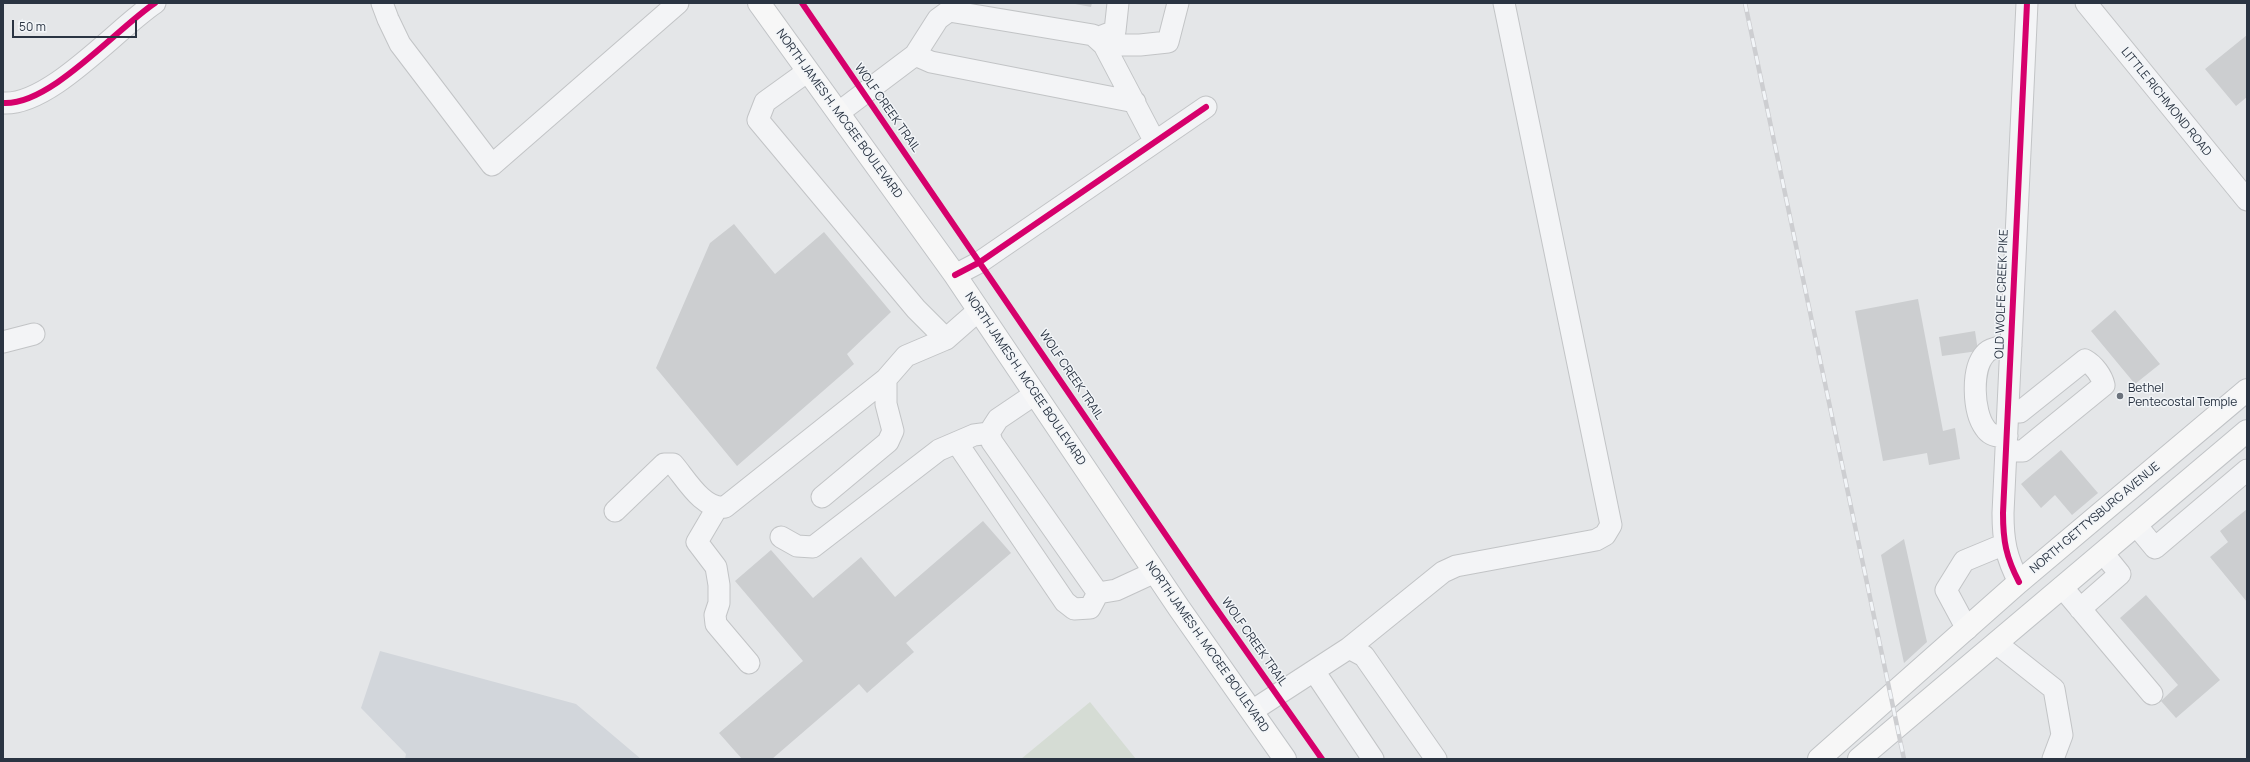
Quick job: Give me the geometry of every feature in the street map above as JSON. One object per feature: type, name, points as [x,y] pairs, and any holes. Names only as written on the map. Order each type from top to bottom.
[{"type":"main road","name":"NORTH JAMES H. MCGEE BOULEVARD","points":[[759,3],[979,310],[1155,572],[1285,759]]},
{"type":"main road","name":"NORTH GETTYSBURG AVENUE","points":[[1819,759],[2019,582],[2247,390]]},
{"type":"main road","points":[[1859,759],[2247,431]]},
{"type":"street","points":[[3,103],[21,102],[62,80],[136,16],[155,3]]},
{"type":"street","points":[[382,3],[400,44],[492,164],[678,3]]},
{"type":"street","points":[[1101,42],[1114,32],[1118,3]]},
{"type":"street","points":[[1101,42],[1140,45],[1168,42],[1178,3]]},
{"type":"street","points":[[1252,711],[1349,648],[1443,572],[1456,566],[1596,540],[1605,534],[1611,525],[1504,3]]},
{"type":"street","name":"OLD WOLFE CREEK PIKE","points":[[2019,582],[2008,560],[2005,544],[2004,513],[2027,3]]},
{"type":"street","name":"LITTLE RICHMOND ROAD","points":[[2086,3],[2247,200]]},
{"type":"street","points":[[838,113],[915,54],[939,11],[949,11],[1093,35],[1101,42],[1156,142]]},
{"type":"street","points":[[915,54],[930,62],[1135,102]]},
{"type":"street","points":[[808,71],[765,102],[758,120],[916,309],[946,339]]},
{"type":"street","points":[[955,276],[980,262],[1206,108]]},
{"type":"street","points":[[615,511],[659,467],[664,464],[673,464],[707,503],[717,508],[725,507],[886,379],[906,356],[946,339],[979,310]]},
{"type":"street","points":[[3,342],[34,334]]},
{"type":"street","points":[[2008,411],[2020,412],[2085,360],[2090,363],[2103,378],[2104,385],[2023,451],[2007,444],[1986,430],[1980,420],[1976,395],[1976,371],[1985,353],[1998,347],[2011,346]]},
{"type":"street","points":[[822,497],[888,442],[893,431],[886,404],[886,379]]},
{"type":"street","points":[[1036,394],[998,418],[989,433],[992,442],[1098,593]]},
{"type":"street","points":[[781,537],[797,546],[813,546],[939,450],[974,434],[989,433]]},
{"type":"street","points":[[957,443],[1065,602],[1074,609],[1090,608],[1098,593]]},
{"type":"street","points":[[2136,525],[2155,548],[2244,472],[2222,452]]},
{"type":"street","points":[[2159,505],[2178,528]]},
{"type":"street","points":[[717,508],[697,542],[716,567],[719,585],[719,603],[715,615],[716,624],[749,663]]},
{"type":"street","points":[[1967,629],[1946,590],[1964,561],[2005,544]]},
{"type":"street","points":[[2080,608],[2120,574],[2102,553]]},
{"type":"street","points":[[1098,593],[1116,590],[1155,572]]},
{"type":"street","points":[[2062,587],[2152,694]]},
{"type":"street","points":[[1996,643],[2054,689],[2062,735],[2054,758]]},
{"type":"street","points":[[1349,648],[1364,656],[1436,759]]},
{"type":"street","points":[[1314,671],[1374,759]]},
{"type":"shaded area","points":[[380,651],[576,704],[641,759],[405,759],[406,754],[361,708]]},
{"type":"shaded area","points":[[1090,702],[1136,759],[1021,759]]},
{"type":"building","points":[[1070,3],[1092,3],[1091,7]]},
{"type":"building","points":[[2247,35],[2247,97],[2236,106],[2205,69]]},
{"type":"building","points":[[734,224],[775,274],[824,232],[891,312],[847,354],[854,364],[737,466],[656,368],[710,243]]},
{"type":"building","points":[[1918,299],[1943,431],[1955,428],[1960,459],[1929,465],[1927,453],[1883,461],[1855,311]]},
{"type":"building","points":[[2115,310],[2160,364],[2135,384],[2091,331]]},
{"type":"building","points":[[1975,331],[1978,351],[1942,356],[1939,337]]},
{"type":"building","points":[[2061,450],[2098,493],[2072,515],[2055,495],[2041,508],[2021,484]]},
{"type":"building","points":[[2247,509],[2247,602],[2210,557],[2228,542],[2220,531]]},
{"type":"building","points":[[983,521],[1011,553],[906,643],[914,652],[867,693],[859,684],[772,759],[742,759],[719,733],[803,661],[735,581],[771,550],[813,598],[861,557],[895,597]]},
{"type":"building","points":[[1904,539],[1927,642],[1904,663],[1881,555]]},
{"type":"building","points":[[2146,595],[2220,680],[2176,718],[2161,701],[2178,685],[2120,618]]},
{"type":"railway","points":[[1745,3],[1904,759]]},
{"type":"cycle path","points":[[3,103],[21,101],[41,92],[61,80],[155,3]]},
{"type":"cycle path","name":"WOLF CREEK TRAIL","points":[[802,3],[1213,604],[1322,759]]},
{"type":"cycle path","points":[[2019,582],[2011,565],[2006,549],[2003,513],[2027,3]]},
{"type":"cycle path","points":[[955,275],[980,262],[1206,107]]},
{"type":"place","name":"Bethel Pentecostal Temple","points":[[2120,396]]}]
